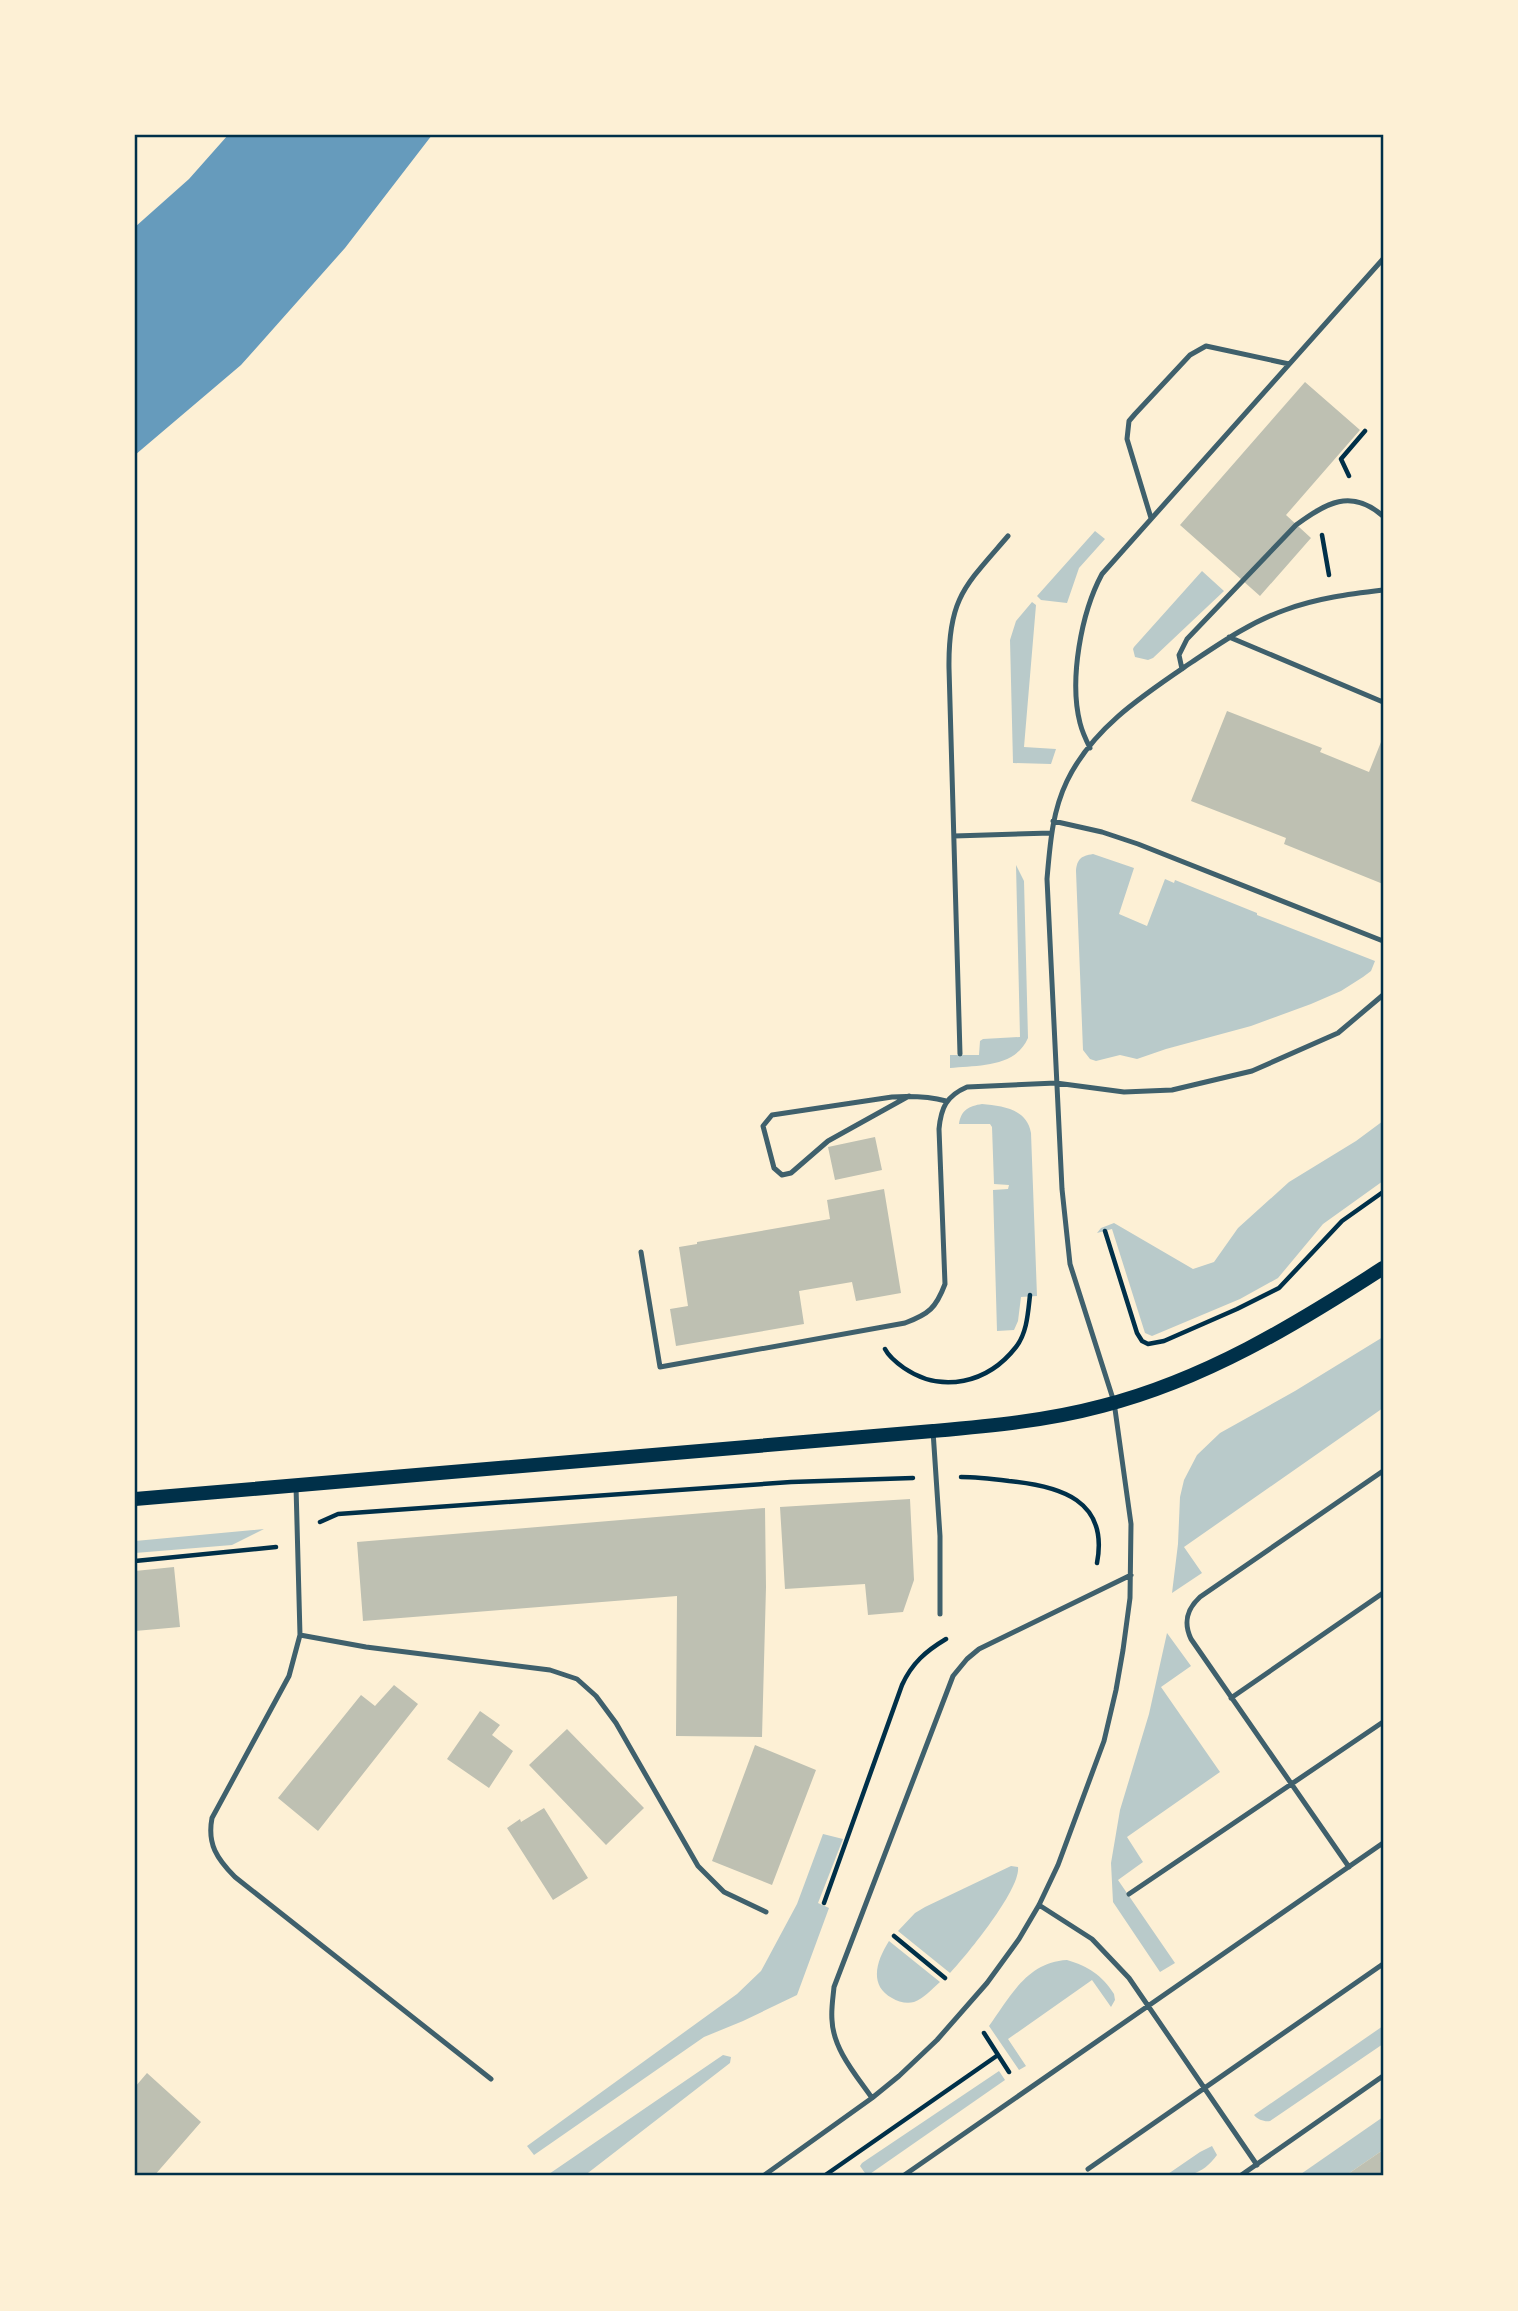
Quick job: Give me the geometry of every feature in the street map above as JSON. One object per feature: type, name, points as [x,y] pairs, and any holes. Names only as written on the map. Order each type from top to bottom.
[{"type":"main road","points":[[135,1499],[933,1431],[1010,1424],[1059,1416],[1175,1382],[1270,1338],[1383,1268]]},
{"type":"lane","points":[[1090,748],[1080,723],[1076,699],[1080,639],[1091,594],[1102,575],[1383,259]]},
{"type":"lane","points":[[1151,517],[1127,439],[1129,421],[1135,414],[1190,355],[1206,346],[1289,364]]},
{"type":"lane","points":[[1182,669],[1179,655],[1187,639],[1296,525],[1317,510],[1340,501],[1351,500],[1372,507],[1383,516]]},
{"type":"lane","points":[[960,1054],[948,668],[950,625],[960,596],[969,582],[1009,536]]},
{"type":"lane","points":[[763,2176],[872,2098],[917,2060],[966,2008],[1011,1950],[1039,1905],[1071,1834],[1104,1741],[1123,1650],[1131,1575],[1130,1524],[1114,1402],[1070,1264],[1062,1189],[1047,879],[1053,821],[1067,780],[1090,748],[1126,709],[1142,695],[1229,637],[1284,610],[1334,596],[1383,590]]},
{"type":"lane","points":[[1229,637],[1383,702]]},
{"type":"lane","points":[[1053,821],[1102,832],[1138,844],[1383,941]]},
{"type":"lane","points":[[954,836],[1051,833]]},
{"type":"lane","points":[[641,1252],[660,1367],[905,1323],[924,1316],[938,1303],[945,1284],[939,1129],[941,1112],[954,1093],[967,1087],[1056,1083],[1124,1092],[1172,1090],[1252,1070],[1338,1033],[1383,995]]},
{"type":"lane","points":[[909,1096],[828,1141],[791,1173],[782,1175],[774,1168],[764,1126],[772,1115],[909,1096],[946,1101]]},
{"type":"lane","points":[[933,1431],[941,1570],[940,1614]]},
{"type":"lane","points":[[1349,1867],[1231,1698],[1187,1630],[1186,1622],[1192,1605],[1383,1471]]},
{"type":"lane","points":[[296,1486],[300,1635],[289,1676],[212,1818],[209,1832],[213,1848],[220,1862],[235,1877],[491,2079]]},
{"type":"lane","points":[[872,2098],[841,2052],[834,2036],[834,1987],[953,1676],[979,1649],[1131,1575]]},
{"type":"lane","points":[[1231,1698],[1383,1593]]},
{"type":"lane","points":[[300,1635],[366,1647],[550,1670],[577,1679],[596,1696],[616,1723],[698,1866],[723,1892],[766,1912]]},
{"type":"lane","points":[[1129,1894],[1383,1722]]},
{"type":"lane","points":[[903,2176],[1383,1843]]},
{"type":"lane","points":[[1039,1905],[1092,1939],[1122,1969],[1258,2165]]},
{"type":"lane","points":[[1088,2169],[1383,1964]]},
{"type":"lane","points":[[1240,2176],[1383,2076]]},
{"type":"path","points":[[1353,484],[1341,458],[1365,431]]},
{"type":"path","points":[[1317,510],[1334,596]]},
{"type":"path","points":[[1105,1231],[1137,1333],[1142,1341],[1153,1344],[1192,1329],[1279,1288],[1331,1231],[1383,1192]]},
{"type":"path","points":[[873,1329],[888,1355],[919,1379],[941,1384],[965,1381],[983,1374],[1005,1359],[1017,1345],[1027,1323],[1030,1295]]},
{"type":"path","points":[[135,1561],[297,1545],[313,1527],[338,1514],[791,1482],[936,1477]]},
{"type":"path","points":[[894,1936],[946,1978]]},
{"type":"path","points":[[984,2033],[1012,2076]]},
{"type":"path","points":[[824,2176],[998,2055]]},
{"type":"shaded area","points":[[1095,531],[1105,539],[1079,568],[1067,603],[1041,600],[1037,596]]},
{"type":"shaded area","points":[[1202,571],[1224,591],[1153,658],[1148,660],[1135,657],[1134,647]]},
{"type":"shaded area","points":[[1032,602],[1036,605],[1024,747],[1056,749],[1051,764],[1013,763],[1010,640],[1016,621]]},
{"type":"shaded area","points":[[1093,854],[1134,868],[1119,914],[1147,926],[1165,879],[1174,883],[1175,880],[1375,961],[1371,971],[1341,991],[1251,1026],[1137,1059],[1120,1055],[1096,1061],[1090,1059],[1083,1050],[1076,871],[1080,859]]},
{"type":"shaded area","points":[[1016,865],[1024,881],[1028,1038],[1022,1048],[1005,1060],[950,1068],[950,1055],[979,1055],[980,1041],[983,1039],[1020,1037]]},
{"type":"shaded area","points":[[982,1104],[1013,1110],[1025,1119],[1031,1133],[1037,1296],[1021,1297],[1014,1330],[997,1331],[993,1190],[1008,1189],[1009,1185],[994,1184],[990,1124],[959,1124],[966,1110]]},
{"type":"shaded area","points":[[1383,1121],[1383,1181],[1323,1224],[1278,1278],[1240,1299],[1152,1336],[1145,1333],[1112,1229],[1097,1233],[1101,1228],[1114,1223],[1193,1269],[1214,1262],[1238,1228],[1289,1182]]},
{"type":"shaded area","points":[[1383,1337],[1383,1408],[1184,1547],[1202,1573],[1172,1593],[1180,1497],[1184,1480],[1197,1455],[1220,1433]]},
{"type":"shaded area","points":[[264,1529],[232,1545],[135,1553],[135,1541]]},
{"type":"shaded area","points":[[1167,1633],[1191,1666],[1161,1687],[1220,1772],[1127,1837],[1143,1862],[1118,1880],[1175,1963],[1160,1972],[1113,1902],[1111,1863],[1120,1810],[1149,1714]]},
{"type":"shaded area","points":[[823,1834],[843,1839],[818,1903],[829,1908],[797,1995],[704,2037],[534,2155],[527,2146],[737,1994],[761,1971],[797,1904]]},
{"type":"shaded area","points":[[1011,1866],[1018,1867],[1017,1877],[1002,1906],[950,1973],[898,1931],[915,1913],[925,1907]]},
{"type":"shaded area","points":[[889,1941],[940,1982],[917,2001],[897,2001],[884,1993],[880,1986],[877,1979],[878,1964]]},
{"type":"shaded area","points":[[1067,1960],[1088,1968],[1099,1976],[1114,1994],[1115,2000],[1111,2007],[1092,1980],[1008,2039],[1026,2066],[1019,2070],[989,2026],[1012,1993],[1030,1974],[1053,1962]]},
{"type":"shaded area","points":[[1383,2026],[1383,2044],[1270,2121],[1254,2115]]},
{"type":"shaded area","points":[[723,2055],[731,2057],[730,2063],[584,2176],[546,2176]]},
{"type":"shaded area","points":[[999,2071],[1005,2080],[867,2176],[860,2166],[862,2163]]},
{"type":"shaded area","points":[[1383,2117],[1383,2150],[1345,2176],[1298,2176]]},
{"type":"shaded area","points":[[1212,2146],[1217,2155],[1200,2171],[1188,2175],[1165,2176],[1200,2152]]},
{"type":"water","points":[[228,135],[432,135],[345,248],[241,365],[135,455],[135,227],[189,179]]},
{"type":"building","points":[[1305,382],[1360,430],[1286,515],[1311,538],[1260,596],[1180,525]]},
{"type":"building","points":[[1227,711],[1322,748],[1320,752],[1369,772],[1383,737],[1383,884],[1284,844],[1286,838],[1191,801]]},
{"type":"building","points":[[875,1137],[882,1170],[835,1180],[828,1147]]},
{"type":"building","points":[[884,1189],[901,1293],[856,1301],[852,1282],[799,1291],[804,1324],[676,1346],[670,1309],[688,1306],[679,1247],[830,1219],[827,1200]]},
{"type":"building","points":[[910,1499],[914,1580],[903,1612],[868,1615],[865,1584],[785,1589],[780,1507]]},
{"type":"building","points":[[765,1508],[762,1737],[676,1736],[677,1596],[363,1621],[357,1542]]},
{"type":"building","points":[[174,1567],[180,1627],[135,1631],[135,1571]]},
{"type":"building","points":[[394,1685],[418,1704],[318,1831],[278,1798],[361,1695],[375,1706]]},
{"type":"building","points":[[480,1711],[500,1725],[492,1735],[513,1751],[489,1788],[447,1759]]},
{"type":"building","points":[[567,1729],[644,1808],[606,1845],[529,1765]]},
{"type":"building","points":[[755,1745],[816,1770],[772,1885],[712,1861]]},
{"type":"building","points":[[544,1808],[588,1878],[553,1900],[507,1828]]},
{"type":"building","points":[[147,2073],[201,2122],[154,2176],[135,2176],[135,2087]]},
{"type":"building","points":[[1383,2150],[1383,2176],[1345,2176]]}]
